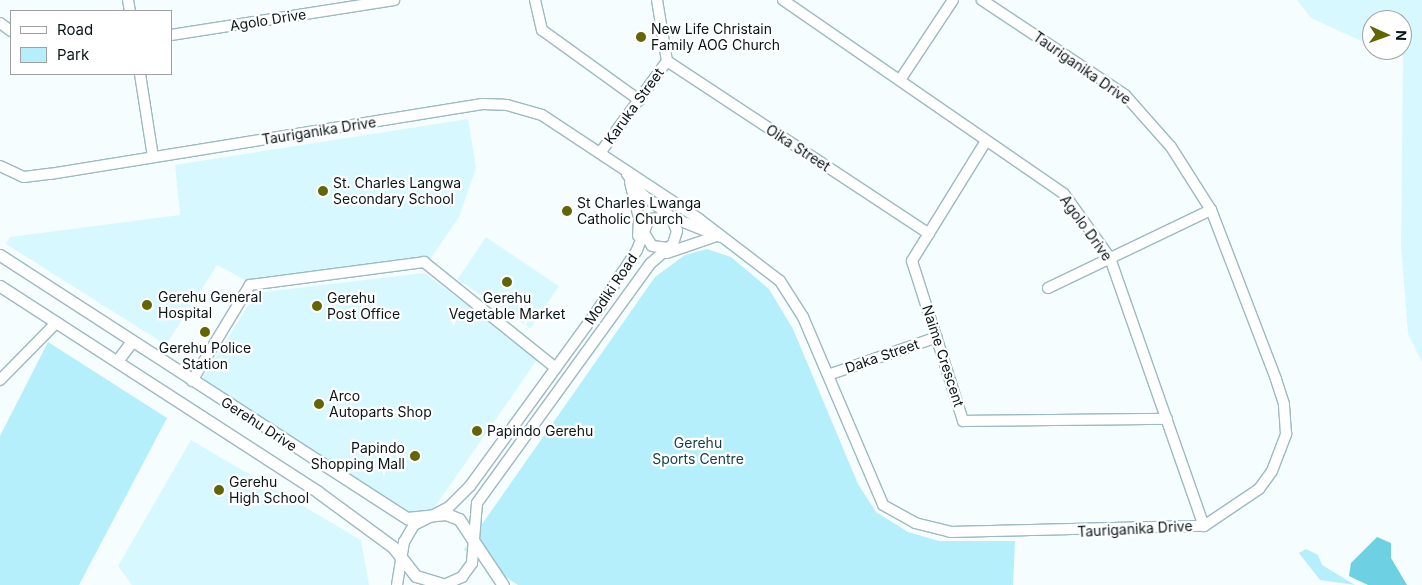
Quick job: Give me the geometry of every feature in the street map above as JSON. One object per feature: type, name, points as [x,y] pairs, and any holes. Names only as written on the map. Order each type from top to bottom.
[{"type":"street","name":"Agolo Drive","points":[[172,35],[394,0]]},
{"type":"street","points":[[535,0],[542,30],[638,100]]},
{"type":"street","name":"Karuka Street","points":[[600,153],[667,61],[658,0]]},
{"type":"street","name":"Agolo Drive","points":[[782,0],[1064,194],[1110,258],[1204,526]]},
{"type":"street","points":[[900,80],[953,0]]},
{"type":"street","name":"Tauriganika Drive","points":[[0,166],[24,177],[482,104],[508,105],[542,115],[730,240],[780,281],[803,317],[883,506],[915,523],[950,532],[1204,526],[1259,489],[1272,471],[1286,434],[1284,404],[1276,379],[1212,210],[1171,146],[1125,95],[982,0]]},
{"type":"street","name":"Oika Street","points":[[667,61],[929,234]]},
{"type":"street","points":[[140,75],[153,156]]},
{"type":"street","name":"Naime Crescent","points":[[986,141],[912,261],[964,421],[1167,419]]},
{"type":"street","points":[[624,170],[640,219],[637,250]]},
{"type":"street","name":"Tauriganika Drive","points":[[624,170],[643,195],[671,217],[730,240]]},
{"type":"street","points":[[1048,288],[1212,210]]},
{"type":"street","points":[[665,252],[677,231],[671,217],[649,219],[643,231],[652,246],[665,252],[712,236],[730,240]]},
{"type":"street","name":"Modiki Road","points":[[397,585],[403,562],[404,542],[414,525],[434,515],[470,486],[556,368],[637,250],[643,231]]},
{"type":"street","name":"Modiki Road","points":[[445,585],[462,577],[472,563],[475,546],[477,503],[651,263],[665,252]]},
{"type":"street","name":"Gerehu Drive","points":[[0,255],[192,381],[407,518],[434,515],[459,519],[475,546],[504,585]]},
{"type":"street","points":[[192,381],[250,285],[424,262],[556,368]]},
{"type":"street","name":"Gerehu Drive","points":[[0,286],[318,492],[393,547],[416,576],[445,585]]},
{"type":"street","points":[[0,380],[57,322]]},
{"type":"street","name":"Daka Street","points":[[828,375],[937,337]]},
{"type":"street","points":[[117,361],[132,341]]},
{"type":"shaded area","points":[[1297,0],[1422,0],[1422,362],[1408,334],[1401,245],[1403,60],[1412,60],[1412,10],[1362,10],[1362,41],[1311,18]]},
{"type":"shaded area","name":"St. Charles Langwa Secondary School","points":[[468,119],[476,168],[459,217],[431,258],[247,281],[217,265],[166,345],[6,244],[10,237],[180,215],[175,165]]},
{"type":"shaded area","name":"Gerehu Vegetable Market","points":[[486,237],[559,286],[530,328],[457,279]]},
{"type":"shaded area","points":[[424,273],[539,357],[423,524],[202,379],[256,293]]},
{"type":"shaded area","name":"Gerehu High School","points":[[191,440],[361,540],[369,585],[132,585],[118,566]]},
{"type":"shaded area","points":[[1377,537],[1391,543],[1391,558],[1407,585],[1368,585],[1349,576],[1351,563]]},
{"type":"green space","name":"Gerehu Sports Centre","points":[[707,249],[731,257],[769,289],[793,329],[858,484],[876,512],[908,532],[939,541],[1015,541],[1013,585],[518,585],[464,550],[655,277],[685,255]]},
{"type":"green space","points":[[48,342],[167,418],[79,585],[0,585],[0,436]]},
{"type":"green space","points":[[1306,549],[1318,555],[1322,565],[1355,585],[1320,580],[1299,553]]},
{"type":"place","name":"New Life Christain Family AOG Church","points":[[641,37]]},
{"type":"place","name":"St. Charles Langwa Secondary School","points":[[323,191]]},
{"type":"place","name":"St Charles Lwanga Catholic Church","points":[[567,211]]},
{"type":"place","name":"Gerehu Vegetable Market","points":[[507,282]]},
{"type":"place","name":"Gerehu General Hospital","points":[[147,305]]},
{"type":"place","name":"Gerehu Post Office","points":[[317,306]]},
{"type":"place","name":"Gerehu Police Station","points":[[205,332]]},
{"type":"place","name":"Arco Autoparts Shop","points":[[319,404]]},
{"type":"place","name":"Papindo Gerehu","points":[[477,431]]},
{"type":"place","name":"Papindo Shopping Mall","points":[[415,456]]},
{"type":"place","name":"Gerehu High School","points":[[219,490]]}]
